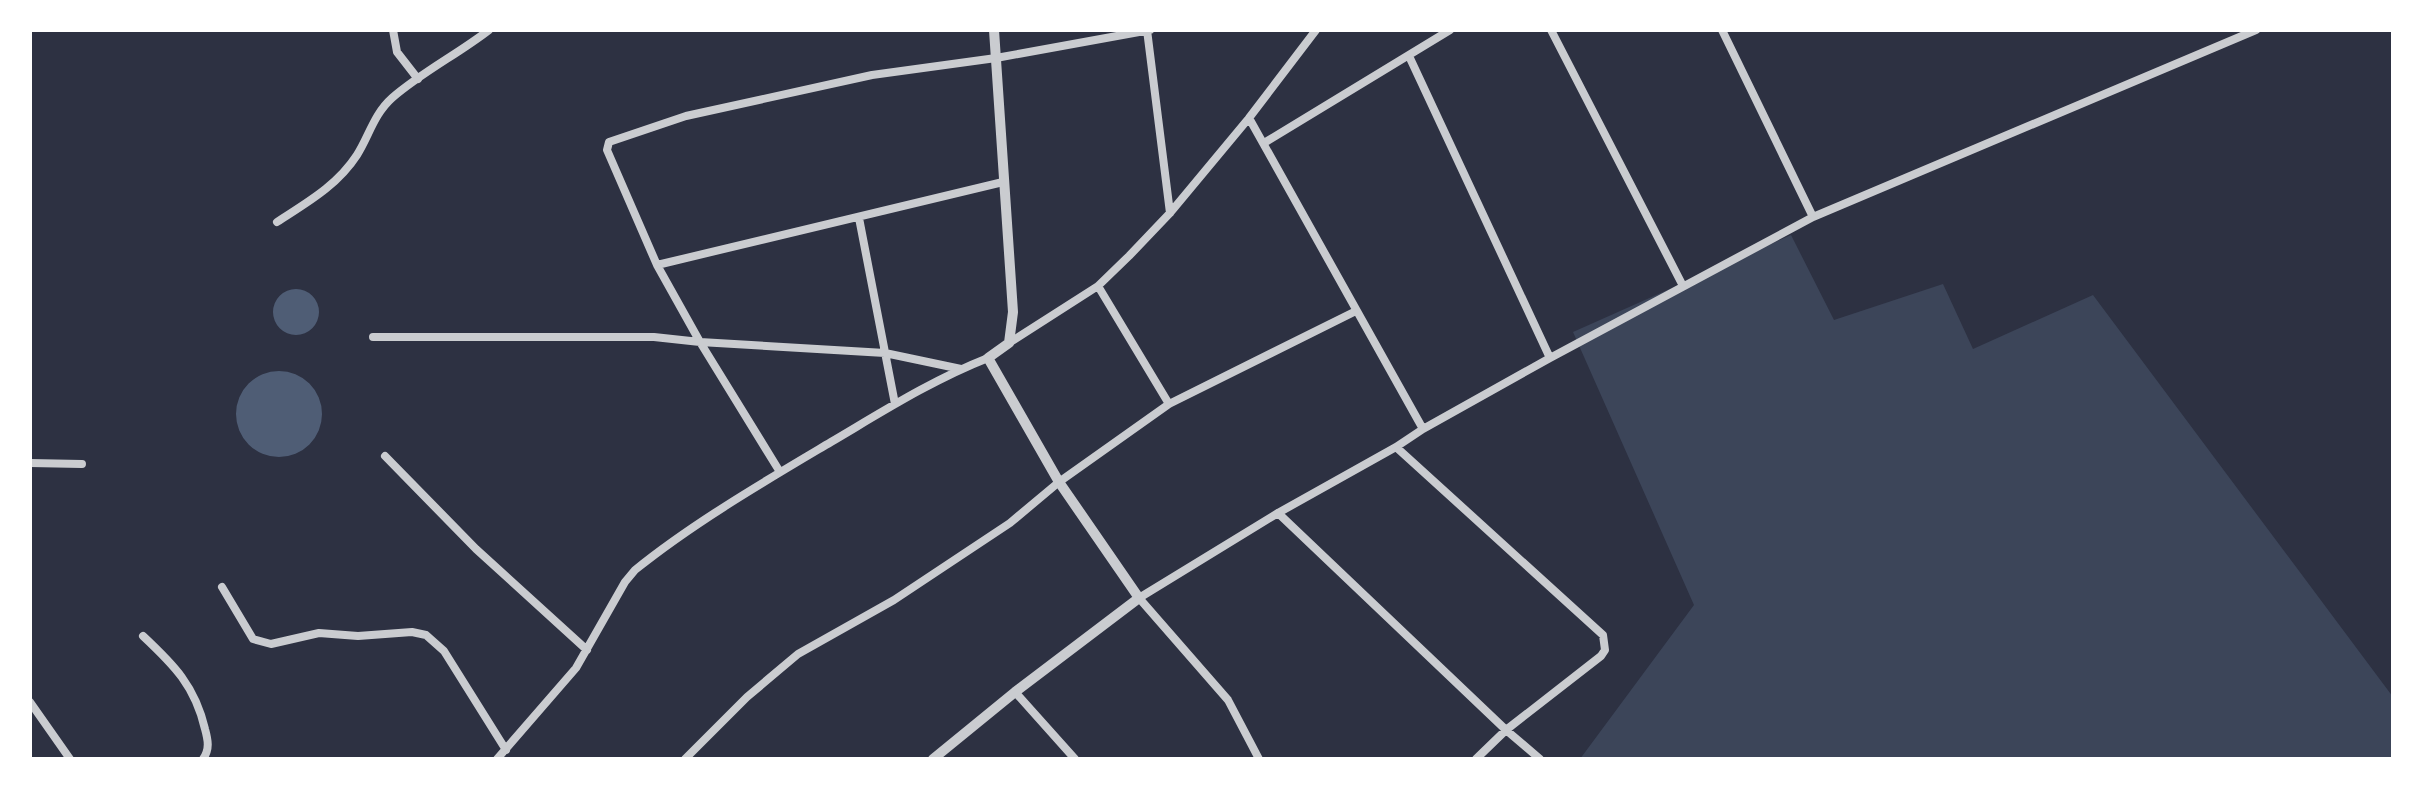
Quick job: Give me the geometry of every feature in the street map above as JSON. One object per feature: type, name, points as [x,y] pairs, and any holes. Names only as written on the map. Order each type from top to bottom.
[{"type":"street","points":[[393,30],[397,52],[418,79]]},
{"type":"street","points":[[277,222],[333,183],[357,155],[378,114],[392,98],[489,30]]},
{"type":"street","points":[[994,30],[1013,312],[1009,343]]},
{"type":"street","points":[[780,472],[657,265],[607,150],[609,142],[686,116],[872,75],[996,58],[1148,30],[1170,213]]},
{"type":"street","points":[[497,759],[576,668],[635,570],[780,472],[895,404],[988,358],[1098,286],[1170,213],[1249,118],[1316,30]]},
{"type":"street","points":[[1264,143],[1450,30]]},
{"type":"street","points":[[1551,30],[1683,286]]},
{"type":"street","points":[[1722,30],[1813,217]]},
{"type":"street","points":[[933,759],[1139,598],[1278,513],[1550,358],[1813,217],[2256,30]]},
{"type":"street","points":[[1409,56],[1550,358]]},
{"type":"street","points":[[1249,118],[1423,429]]},
{"type":"street","points":[[657,265],[1003,182]]},
{"type":"street","points":[[859,218],[895,404]]},
{"type":"street","points":[[1098,286],[1169,404]]},
{"type":"street","points":[[685,759],[747,697],[798,654],[894,600],[1010,523],[1059,482],[1169,404],[1356,311]]},
{"type":"street","points":[[373,337],[654,337],[885,353],[961,369]]},
{"type":"street","points":[[988,358],[1059,482],[1139,598],[1228,700],[1259,759]]},
{"type":"street","points":[[1396,447],[1603,635],[1605,650],[1601,656],[1506,730],[1476,759]]},
{"type":"street","points":[[385,456],[476,549],[587,650]]},
{"type":"street","points":[[30,463],[82,464]]},
{"type":"street","points":[[1278,513],[1540,759]]},
{"type":"street","points":[[222,587],[253,639],[261,643],[271,644],[319,633],[358,636],[412,632],[430,637],[444,651],[506,750]]},
{"type":"street","points":[[143,636],[174,665],[191,689],[207,740],[208,749],[203,759]]},
{"type":"street","points":[[1015,692],[1075,759]]},
{"type":"street","points":[[30,702],[70,759]]},
{"type":"shaded area","points":[[1791,235],[1834,320],[1943,284],[1973,349],[2093,295],[2393,697],[2393,759],[1580,759],[1694,605],[1573,332]]},
{"type":"shaded area","points":[[296,289],[312,296],[319,312],[312,328],[296,335],[280,328],[273,312],[280,296]]},
{"type":"shaded area","points":[[271,371],[287,371],[310,383],[319,397],[322,414],[319,431],[310,445],[287,457],[271,457],[255,450],[243,438],[236,422],[236,406],[243,390],[255,378]]}]
